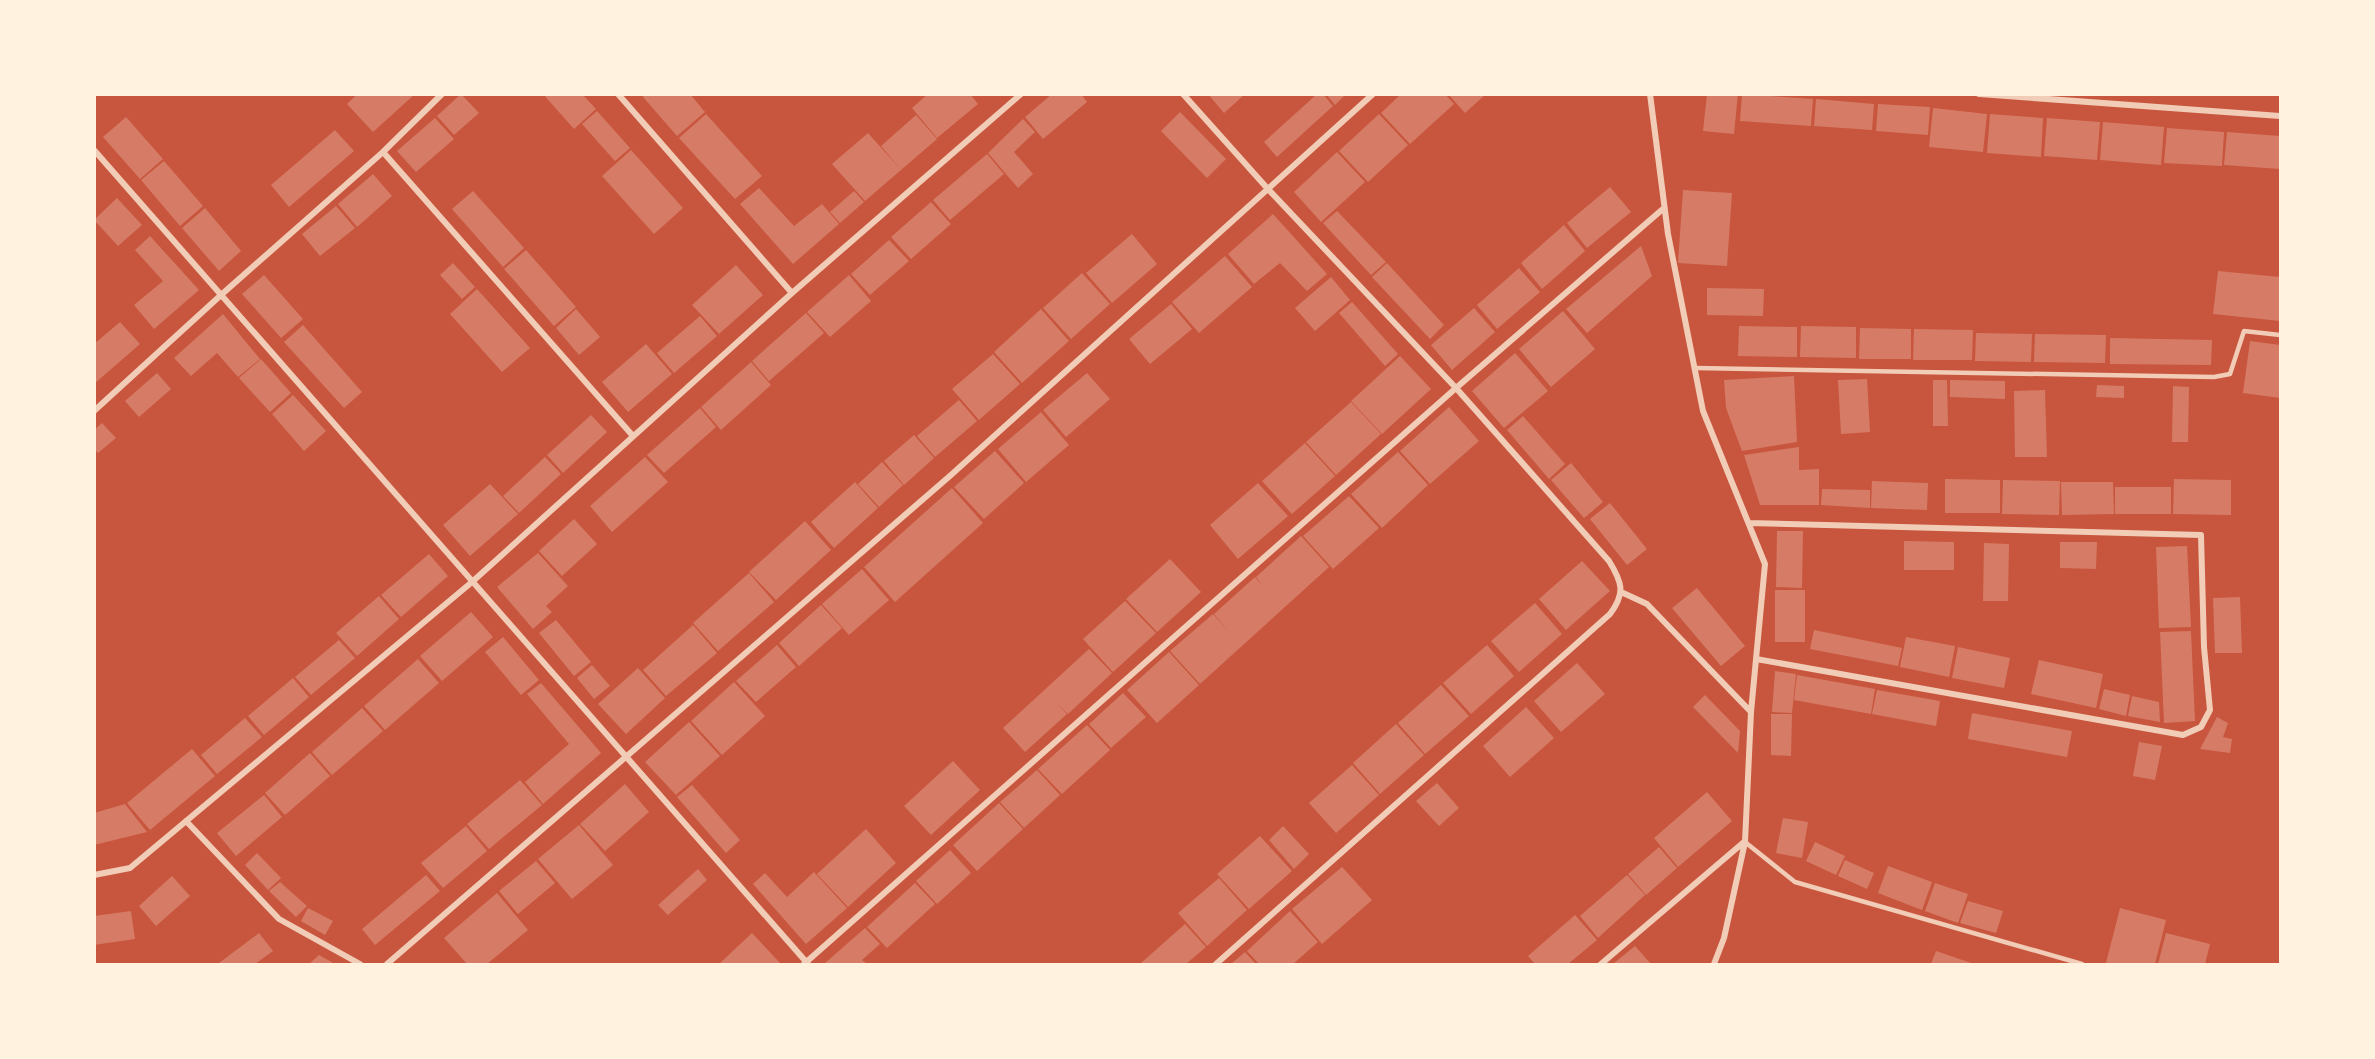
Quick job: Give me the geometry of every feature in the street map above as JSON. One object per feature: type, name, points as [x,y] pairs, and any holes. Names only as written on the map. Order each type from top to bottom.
[{"type":"street","points":[[94,411],[383,152],[442,94]]},
{"type":"street","points":[[618,94],[792,293]]},
{"type":"street","points":[[94,874],[130,868],[472,582],[792,293],[1021,94]]},
{"type":"street","points":[[1183,94],[1267,188],[1456,388],[1609,561],[1620,578],[1621,591],[1619,602],[1610,614],[1216,964]]},
{"type":"street","points":[[387,964],[951,475],[1374,94]]},
{"type":"street","points":[[1650,94],[1668,234],[1703,411],[1765,564],[1751,712],[1745,842],[1724,938],[1714,964]]},
{"type":"street","points":[[1979,94],[2280,116]]},
{"type":"street","points":[[94,150],[806,964],[1456,388],[1664,208]]},
{"type":"street","points":[[383,152],[633,436]]},
{"type":"street","points":[[1749,523],[2201,535],[2204,647],[2210,710],[2201,727],[2183,735],[1756,659]]},
{"type":"street","points":[[1621,591],[1647,604],[1751,712]]},
{"type":"street","points":[[186,821],[279,919],[360,964]]},
{"type":"street","points":[[1601,964],[1745,842]]},
{"type":"lane","points":[[1695,368],[2214,377],[2230,374],[2244,331],[2280,335]]},
{"type":"lane","points":[[1745,842],[1795,882],[2082,964]]},
{"type":"building","points":[[357,94],[415,94],[373,132],[347,104]]},
{"type":"building","points":[[461,94],[479,113],[454,135],[437,116]]},
{"type":"building","points":[[543,94],[582,94],[596,109],[574,129]]},
{"type":"building","points":[[645,94],[690,94],[705,112],[677,136],[643,97]]},
{"type":"building","points":[[928,94],[970,94],[978,104],[937,138],[912,108]]},
{"type":"building","points":[[1052,94],[1081,94],[1087,102],[1043,139],[1025,117]]},
{"type":"building","points":[[1208,94],[1245,94],[1224,113]]},
{"type":"building","points":[[1317,94],[1323,94],[1333,106],[1277,157],[1264,142]]},
{"type":"building","points":[[1326,94],[1346,94],[1335,105]]},
{"type":"building","points":[[1401,94],[1445,94],[1454,104],[1410,144],[1381,113]]},
{"type":"building","points":[[1448,94],[1486,94],[1465,113]]},
{"type":"building","points":[[1707,94],[1738,94],[1734,134],[1703,131]]},
{"type":"building","points":[[1742,94],[1813,99],[1811,126],[1740,121]]},
{"type":"building","points":[[1816,99],[1874,104],[1872,130],[1814,126]]},
{"type":"building","points":[[1878,104],[1930,107],[1928,135],[1876,131]]},
{"type":"building","points":[[1933,108],[1987,114],[1983,152],[1929,147]]},
{"type":"building","points":[[597,111],[630,148],[615,161],[582,124]]},
{"type":"building","points":[[1180,112],[1226,159],[1207,178],[1161,131]]},
{"type":"building","points":[[706,114],[762,176],[735,199],[679,138]]},
{"type":"building","points":[[1379,114],[1408,145],[1368,182],[1339,151]]},
{"type":"building","points":[[1990,114],[2043,118],[2041,157],[1987,153]]},
{"type":"building","points":[[916,115],[937,139],[901,170],[881,146]]},
{"type":"building","points":[[126,117],[163,159],[140,179],[103,137]]},
{"type":"building","points":[[435,118],[454,139],[416,172],[397,151]]},
{"type":"building","points":[[2047,118],[2100,122],[2097,160],[2044,156]]},
{"type":"building","points":[[1023,119],[1035,132],[1014,152],[1033,174],[1018,188],[988,153]]},
{"type":"building","points":[[2103,122],[2164,127],[2161,165],[2100,160]]},
{"type":"building","points":[[2167,128],[2224,132],[2222,166],[2164,163]]},
{"type":"building","points":[[335,130],[354,151],[289,207],[271,185]]},
{"type":"building","points":[[2227,132],[2280,136],[2280,169],[2224,165]]},
{"type":"building","points":[[868,133],[901,170],[865,201],[832,164]]},
{"type":"building","points":[[631,150],[683,208],[654,234],[602,176]]},
{"type":"building","points":[[1337,152],[1365,182],[1321,222],[1294,192]]},
{"type":"building","points":[[987,154],[1004,174],[950,220],[933,200]]},
{"type":"building","points":[[164,161],[203,206],[180,226],[141,180]]},
{"type":"building","points":[[373,174],[392,196],[357,227],[338,204]]},
{"type":"building","points":[[1610,187],[1631,212],[1587,248],[1567,223]]},
{"type":"building","points":[[759,188],[794,226],[822,204],[839,224],[793,264],[740,204]]},
{"type":"building","points":[[1683,190],[1732,193],[1727,266],[1678,263]]},
{"type":"building","points":[[473,191],[524,248],[503,267],[452,209]]},
{"type":"building","points":[[854,191],[864,202],[840,223],[830,212]]},
{"type":"building","points":[[117,198],[142,225],[118,246],[94,220]]},
{"type":"building","points":[[931,202],[951,224],[911,259],[891,237]]},
{"type":"building","points":[[336,206],[355,228],[320,256],[302,234]]},
{"type":"building","points":[[205,208],[241,251],[219,271],[182,228]]},
{"type":"building","points":[[1337,211],[1386,262],[1371,275],[1323,223]]},
{"type":"building","points":[[1273,214],[1327,274],[1307,291],[1280,263],[1254,284],[1228,254]]},
{"type":"building","points":[[1564,225],[1585,251],[1542,289],[1521,263]]},
{"type":"building","points":[[1132,234],[1157,264],[1112,303],[1086,273]]},
{"type":"building","points":[[150,236],[199,290],[154,329],[134,305],[163,281],[135,250]]},
{"type":"building","points":[[889,240],[909,261],[870,295],[851,274]]},
{"type":"building","points":[[1641,246],[1652,276],[1587,333],[1566,309]]},
{"type":"building","points":[[526,250],[576,307],[554,326],[504,269]]},
{"type":"building","points":[[1225,256],[1252,287],[1199,333],[1172,302]]},
{"type":"building","points":[[453,263],[475,287],[462,299],[440,275]]},
{"type":"building","points":[[1387,263],[1444,325],[1430,339],[1372,277]]},
{"type":"building","points":[[736,265],[763,295],[719,334],[692,305]]},
{"type":"building","points":[[1519,268],[1540,292],[1497,329],[1477,305]]},
{"type":"building","points":[[2218,271],[2280,277],[2280,321],[2213,314]]},
{"type":"building","points":[[1082,273],[1110,304],[1071,339],[1043,308]]},
{"type":"building","points":[[264,275],[303,319],[281,338],[242,294]]},
{"type":"building","points":[[849,275],[871,301],[830,337],[807,312]]},
{"type":"building","points":[[1331,277],[1350,300],[1315,331],[1295,308]]},
{"type":"building","points":[[1707,288],[1764,289],[1763,316],[1707,315]]},
{"type":"building","points":[[477,289],[530,348],[502,372],[450,314]]},
{"type":"building","points":[[1352,302],[1398,354],[1385,366],[1339,313]]},
{"type":"building","points":[[1171,304],[1192,329],[1150,364],[1129,339]]},
{"type":"building","points":[[1474,308],[1495,332],[1452,370],[1431,345]]},
{"type":"building","points":[[576,309],[600,337],[579,355],[556,328]]},
{"type":"building","points":[[1041,309],[1069,341],[1022,383],[994,352]]},
{"type":"building","points":[[1563,311],[1595,349],[1551,387],[1519,349]]},
{"type":"building","points":[[806,313],[824,333],[769,381],[752,361]]},
{"type":"building","points":[[223,314],[260,359],[238,377],[217,353],[191,376],[174,358]]},
{"type":"building","points":[[700,316],[717,336],[674,373],[657,353]]},
{"type":"building","points":[[120,322],[140,344],[94,384],[94,344]]},
{"type":"building","points":[[303,325],[362,392],[344,408],[284,342]]},
{"type":"building","points":[[1739,326],[1797,327],[1797,357],[1738,356]]},
{"type":"building","points":[[1801,326],[1856,327],[1856,358],[1800,357]]},
{"type":"building","points":[[1860,328],[1911,329],[1911,359],[1859,359]]},
{"type":"building","points":[[1914,329],[1973,330],[1972,360],[1913,360]]},
{"type":"building","points":[[1976,333],[2032,334],[2031,362],[1975,361]]},
{"type":"building","points":[[2035,334],[2106,335],[2105,363],[2034,362]]},
{"type":"building","points":[[2110,338],[2212,340],[2211,365],[2110,364]]},
{"type":"building","points":[[2250,341],[2280,345],[2280,398],[2243,393]]},
{"type":"building","points":[[646,344],[672,374],[628,412],[602,382]]},
{"type":"building","points":[[1515,353],[1548,391],[1504,428],[1472,391]]},
{"type":"building","points":[[993,354],[1020,384],[979,420],[952,389]]},
{"type":"building","points":[[1400,356],[1431,389],[1382,434],[1351,401]]},
{"type":"building","points":[[261,359],[291,393],[270,412],[239,378]]},
{"type":"building","points":[[751,362],[771,385],[721,430],[701,407]]},
{"type":"building","points":[[157,373],[171,389],[139,417],[125,401]]},
{"type":"building","points":[[1087,373],[1110,399],[1066,437],[1043,410]]},
{"type":"building","points":[[1794,376],[1797,442],[1742,451],[1726,408],[1724,380]]},
{"type":"building","points":[[1867,379],[1870,432],[1841,434],[1838,380]]},
{"type":"building","points":[[1933,380],[1947,380],[1948,426],[1933,426]]},
{"type":"building","points":[[1950,380],[2005,381],[2005,399],[1950,397]]},
{"type":"building","points":[[2097,385],[2124,386],[2124,398],[2096,397]]},
{"type":"building","points":[[2173,386],[2189,387],[2188,442],[2172,442]]},
{"type":"building","points":[[2045,390],[2047,457],[2015,457],[2014,391]]},
{"type":"building","points":[[293,395],[326,431],[304,451],[272,414]]},
{"type":"building","points":[[959,400],[977,421],[935,457],[917,436]]},
{"type":"building","points":[[1351,402],[1381,434],[1336,475],[1306,442]]},
{"type":"building","points":[[1449,407],[1479,441],[1430,484],[1400,451]]},
{"type":"building","points":[[700,408],[716,427],[664,473],[647,455]]},
{"type":"building","points":[[1041,412],[1069,445],[1026,482],[998,449]]},
{"type":"building","points":[[591,415],[607,432],[563,473],[547,455]]},
{"type":"building","points":[[1523,416],[1565,464],[1549,479],[1507,430]]},
{"type":"building","points":[[102,423],[116,438],[98,453],[94,449],[94,430]]},
{"type":"building","points":[[914,435],[934,458],[904,485],[884,461]]},
{"type":"building","points":[[1305,443],[1335,476],[1292,514],[1262,481]]},
{"type":"building","points":[[1799,447],[1799,470],[1819,469],[1819,505],[1760,505],[1744,455]]},
{"type":"building","points":[[995,451],[1024,483],[984,519],[954,487]]},
{"type":"building","points":[[1398,452],[1428,485],[1382,528],[1351,494]]},
{"type":"building","points":[[545,457],[561,474],[519,513],[503,496]]},
{"type":"building","points":[[645,457],[668,482],[612,532],[590,506]]},
{"type":"building","points":[[882,462],[903,485],[879,507],[858,484]]},
{"type":"building","points":[[1571,463],[1603,502],[1584,518],[1551,480]]},
{"type":"building","points":[[1945,479],[2000,480],[2000,513],[1945,513]]},
{"type":"building","points":[[2174,479],[2231,480],[2231,515],[2173,514]]},
{"type":"building","points":[[2003,480],[2060,481],[2059,515],[2002,514]]},
{"type":"building","points":[[1872,481],[1928,483],[1927,510],[1871,508]]},
{"type":"building","points":[[855,482],[878,508],[834,548],[811,522]]},
{"type":"building","points":[[2061,482],[2113,482],[2114,514],[2062,515]]},
{"type":"building","points":[[1258,483],[1288,516],[1238,559],[1210,525]]},
{"type":"building","points":[[490,484],[518,514],[470,556],[443,525]]},
{"type":"building","points":[[2115,487],[2171,487],[2171,514],[2115,514]]},
{"type":"building","points":[[952,488],[983,523],[895,602],[864,567]]},
{"type":"building","points":[[1822,489],[1870,490],[1870,508],[1821,505]]},
{"type":"building","points":[[1349,496],[1379,528],[1333,569],[1303,536]]},
{"type":"building","points":[[1610,503],[1647,549],[1627,565],[1590,519]]},
{"type":"building","points":[[574,519],[597,544],[562,576],[539,551]]},
{"type":"building","points":[[805,521],[831,550],[776,600],[749,572]]},
{"type":"building","points":[[1777,531],[1803,531],[1802,588],[1776,587]]},
{"type":"building","points":[[1301,536],[1329,567],[1200,684],[1170,651],[1213,614],[1229,632],[1214,614],[1255,577],[1263,586],[1256,577]]},
{"type":"building","points":[[1904,541],[1954,542],[1954,570],[1904,570]]},
{"type":"building","points":[[2060,542],[2097,542],[2096,569],[2060,568]]},
{"type":"building","points":[[1984,543],[2009,544],[2008,601],[1983,601]]},
{"type":"building","points":[[2187,546],[2191,627],[2159,628],[2156,547]]},
{"type":"building","points":[[538,553],[568,586],[546,606],[552,612],[533,629],[497,587]]},
{"type":"building","points":[[429,554],[448,576],[401,617],[381,595]]},
{"type":"building","points":[[1170,559],[1201,592],[1157,632],[1126,599]]},
{"type":"building","points":[[1582,561],[1610,591],[1566,630],[1539,599]]},
{"type":"building","points":[[862,569],[889,600],[849,635],[822,604]]},
{"type":"building","points":[[749,573],[774,602],[718,651],[693,623]]},
{"type":"building","points":[[1697,588],[1745,646],[1721,666],[1672,608]]},
{"type":"building","points":[[1775,590],[1805,590],[1805,642],[1775,642]]},
{"type":"building","points":[[379,596],[399,619],[357,656],[336,633]]},
{"type":"building","points":[[2240,597],[2242,653],[2215,653],[2213,598]]},
{"type":"building","points":[[1125,601],[1156,633],[1113,672],[1083,639]]},
{"type":"building","points":[[1535,603],[1562,634],[1519,672],[1491,641]]},
{"type":"building","points":[[821,605],[842,628],[799,666],[779,643]]},
{"type":"building","points":[[471,612],[493,637],[442,681],[420,656]]},
{"type":"building","points":[[556,620],[591,662],[574,676],[539,633]]},
{"type":"building","points":[[693,625],[717,653],[666,696],[643,670]]},
{"type":"building","points":[[1814,630],[1902,648],[1898,666],[1810,649]]},
{"type":"building","points":[[2191,631],[2195,721],[2164,723],[2160,632]]},
{"type":"building","points":[[503,637],[539,680],[521,695],[485,652]]},
{"type":"building","points":[[1906,637],[1955,646],[1949,677],[1900,667]]},
{"type":"building","points":[[339,640],[355,658],[311,695],[295,677]]},
{"type":"building","points":[[777,645],[796,667],[756,702],[736,681]]},
{"type":"building","points":[[1487,645],[1514,676],[1471,714],[1443,683]]},
{"type":"building","points":[[1958,647],[2010,658],[2004,688],[1952,678]]},
{"type":"building","points":[[1089,649],[1112,673],[1068,714],[1054,700],[1067,714],[1025,752],[1003,728]]},
{"type":"building","points":[[1169,652],[1199,685],[1157,723],[1127,690]]},
{"type":"building","points":[[418,659],[439,683],[385,730],[364,706]]},
{"type":"building","points":[[2039,660],[2103,674],[2096,708],[2031,694]]},
{"type":"building","points":[[1577,663],[1605,694],[1561,732],[1534,701]]},
{"type":"building","points":[[592,665],[610,686],[594,699],[577,678]]},
{"type":"building","points":[[638,668],[665,698],[626,734],[598,704]]},
{"type":"building","points":[[1775,671],[1796,674],[1792,713],[1772,712]]},
{"type":"building","points":[[1797,675],[1875,689],[1871,714],[1794,700]]},
{"type":"building","points":[[293,678],[309,697],[264,735],[248,716]]},
{"type":"building","points":[[734,682],[765,716],[722,755],[691,721]]},
{"type":"building","points":[[541,683],[601,753],[543,804],[525,782],[569,744],[527,694]]},
{"type":"building","points":[[1441,685],[1469,716],[1425,754],[1398,723]]},
{"type":"building","points":[[2104,689],[2130,695],[2126,716],[2099,709]]},
{"type":"building","points":[[1877,690],[1940,701],[1936,726],[1872,714]]},
{"type":"building","points":[[1123,693],[1146,717],[1111,748],[1089,724]]},
{"type":"building","points":[[1705,695],[1740,731],[1738,753],[1693,707]]},
{"type":"building","points":[[2132,696],[2159,702],[2160,722],[2128,716]]},
{"type":"building","points":[[1526,707],[1554,738],[1510,777],[1483,746]]},
{"type":"building","points":[[362,708],[383,731],[332,775],[312,752]]},
{"type":"building","points":[[1972,713],[2072,731],[2067,757],[1968,739]]},
{"type":"building","points":[[1771,714],[1792,714],[1791,756],[1771,755]]},
{"type":"building","points":[[2217,717],[2228,723],[2223,737],[2232,739],[2230,753],[2200,749]]},
{"type":"building","points":[[245,718],[262,737],[217,774],[201,755]]},
{"type":"building","points":[[689,722],[720,756],[676,795],[645,762]]},
{"type":"building","points":[[1396,724],[1424,755],[1380,794],[1353,763]]},
{"type":"building","points":[[1087,725],[1110,750],[1062,794],[1038,769]]},
{"type":"building","points":[[2139,742],[2162,746],[2155,780],[2133,776]]},
{"type":"building","points":[[192,749],[215,776],[150,830],[127,803]]},
{"type":"building","points":[[310,753],[330,776],[285,815],[265,793]]},
{"type":"building","points":[[953,761],[980,790],[931,835],[904,806]]},
{"type":"building","points":[[1352,765],[1379,795],[1336,833],[1309,803]]},
{"type":"building","points":[[1037,770],[1060,795],[1024,828],[1000,802]]},
{"type":"building","points":[[520,780],[542,805],[489,849],[467,824]]},
{"type":"building","points":[[1437,783],[1459,808],[1439,826],[1416,801]]},
{"type":"building","points":[[625,784],[649,812],[605,851],[580,824]]},
{"type":"building","points":[[692,785],[740,840],[726,853],[677,797]]},
{"type":"building","points":[[1707,792],[1732,821],[1678,867],[1654,838]]},
{"type":"building","points":[[264,795],[282,817],[236,856],[217,833]]},
{"type":"building","points":[[999,803],[1023,829],[977,871],[953,845]]},
{"type":"building","points":[[125,804],[147,832],[94,845],[94,813]]},
{"type":"building","points":[[1783,818],[1808,822],[1802,858],[1776,853]]},
{"type":"building","points":[[579,825],[613,865],[572,899],[538,859]]},
{"type":"building","points":[[466,826],[487,851],[443,888],[421,863]]},
{"type":"building","points":[[1283,826],[1309,854],[1294,869],[1269,840]]},
{"type":"building","points":[[866,829],[896,863],[848,907],[817,874]]},
{"type":"building","points":[[1260,836],[1292,871],[1249,909],[1217,874]]},
{"type":"building","points":[[1815,842],[1845,856],[1836,875],[1806,861]]},
{"type":"building","points":[[1659,847],[1677,868],[1646,895],[1628,874]]},
{"type":"building","points":[[950,850],[971,873],[937,904],[916,881]]},
{"type":"building","points":[[257,853],[281,878],[268,890],[245,865]]},
{"type":"building","points":[[1845,860],[1874,873],[1867,889],[1838,876]]},
{"type":"building","points":[[536,861],[555,883],[518,914],[499,891]]},
{"type":"building","points":[[1888,866],[1932,882],[1922,910],[1878,893]]},
{"type":"building","points":[[1342,867],[1372,900],[1322,944],[1292,909]]},
{"type":"building","points":[[698,869],[707,880],[668,915],[658,905]]},
{"type":"building","points":[[814,872],[847,908],[806,944],[753,884],[765,873],[787,897]]},
{"type":"building","points":[[426,875],[440,891],[375,945],[362,929]]},
{"type":"building","points":[[1627,875],[1645,895],[1598,938],[1580,916]]},
{"type":"building","points":[[172,876],[190,896],[156,926],[139,906]]},
{"type":"building","points":[[1219,878],[1247,910],[1207,946],[1178,913]]},
{"type":"building","points":[[280,882],[307,906],[296,917],[269,891]]},
{"type":"building","points":[[915,883],[935,904],[887,948],[867,927]]},
{"type":"building","points":[[1935,883],[1968,894],[1958,923],[1925,911]]},
{"type":"building","points":[[497,893],[528,930],[487,964],[467,964],[444,938]]},
{"type":"building","points":[[1968,901],[2003,911],[1996,933],[1960,923]]},
{"type":"building","points":[[308,908],[333,921],[325,935],[301,921]]},
{"type":"building","points":[[2120,908],[2166,920],[2155,964],[2106,963]]},
{"type":"building","points":[[131,911],[135,939],[94,945],[94,916]]},
{"type":"building","points":[[1290,911],[1318,942],[1293,964],[1259,964],[1247,951]]},
{"type":"building","points":[[1575,915],[1597,940],[1568,964],[1535,964],[1528,956]]},
{"type":"building","points":[[1185,924],[1206,947],[1186,964],[1141,963]]},
{"type":"building","points":[[865,928],[880,944],[862,960],[867,964],[824,964]]},
{"type":"building","points":[[259,933],[273,951],[255,964],[219,963]]},
{"type":"building","points":[[752,933],[780,963],[719,964]]},
{"type":"building","points":[[2166,933],[2210,944],[2205,964],[2158,964]]},
{"type":"building","points":[[1635,946],[1651,964],[1613,964]]},
{"type":"building","points":[[1936,951],[1974,964],[1931,964]]},
{"type":"building","points":[[1245,952],[1256,964],[1231,964]]},
{"type":"building","points":[[319,955],[335,964],[309,964]]}]
